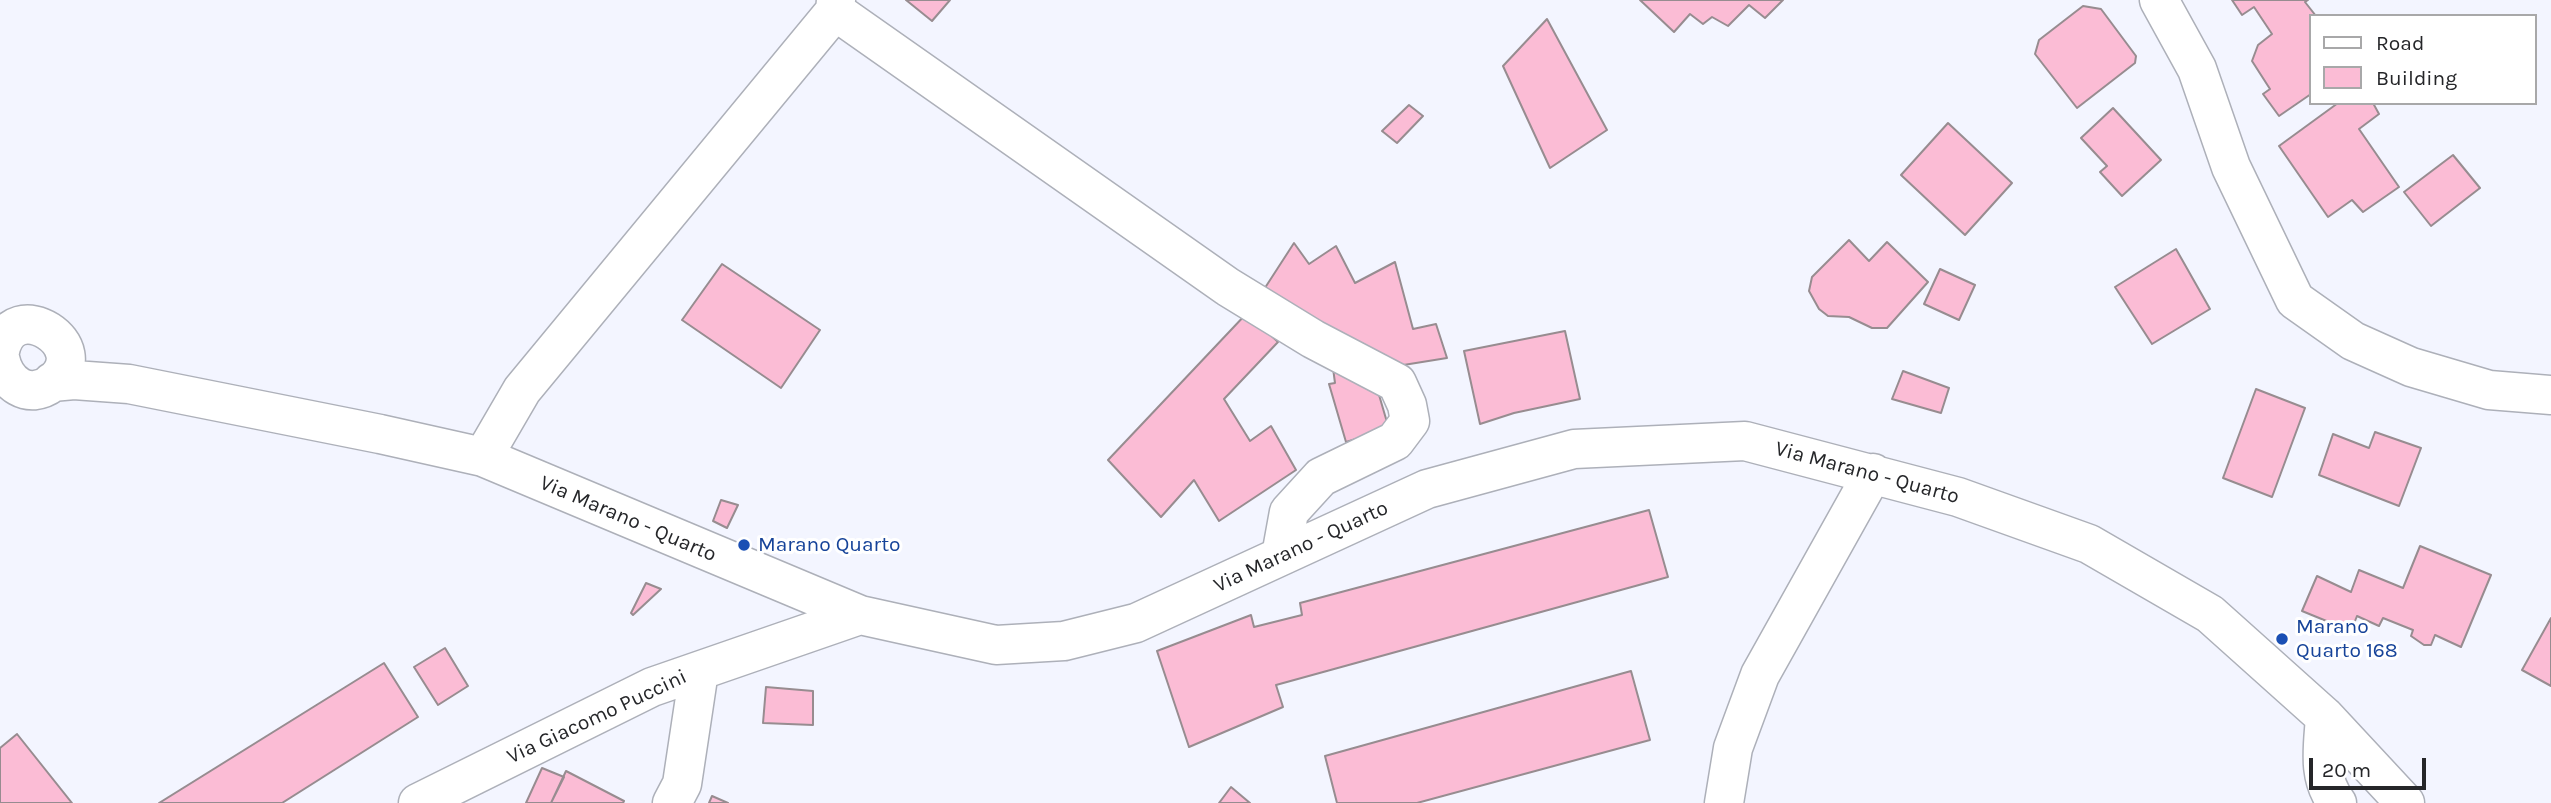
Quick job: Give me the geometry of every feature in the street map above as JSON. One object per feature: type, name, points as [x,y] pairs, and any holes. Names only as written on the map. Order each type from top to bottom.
[{"type":"street","points":[[2159,0],[2197,69],[2231,167],[2295,300],[2353,341],[2411,367],[2489,390],[2551,396]]},
{"type":"street","points":[[482,457],[522,390],[835,5],[1227,288],[1397,383],[1407,405],[1410,421],[1395,441],[1321,477],[1289,512],[1281,556]]},
{"type":"street","name":"Via Marano - Quarto","points":[[15,361],[93,367],[130,384],[482,457],[860,615],[996,645],[1064,641],[1136,623],[1427,489],[1574,449],[1745,441],[1958,497],[2089,544],[2210,614],[2325,717],[2405,803]]},
{"type":"street","points":[[1724,803],[1732,748],[1760,675],[1873,473]]},
{"type":"street","name":"Via Giacomo Puccini","points":[[418,803],[652,687],[860,615]]},
{"type":"street","points":[[672,803],[682,784],[699,671]]},
{"type":"street","points":[[2325,717],[2322,765],[2329,793],[2337,803]]},
{"type":"building","points":[[906,0],[950,0],[932,21]]},
{"type":"building","points":[[1640,0],[1783,0],[1765,18],[1749,5],[1728,26],[1712,17],[1703,24],[1690,14],[1674,32]]},
{"type":"building","points":[[2232,0],[2308,0],[2305,2],[2314,14],[2310,14],[2310,95],[2279,116],[2263,94],[2270,89],[2252,61],[2258,45],[2272,34],[2254,7],[2242,15]]},
{"type":"building","points":[[2083,6],[2101,9],[2136,56],[2135,63],[2077,108],[2035,54],[2039,40]]},
{"type":"building","points":[[1547,19],[1607,130],[1550,168],[1503,66]]},
{"type":"building","points":[[1409,105],[1423,116],[1397,143],[1382,131]]},
{"type":"building","points":[[2335,105],[2374,105],[2379,114],[2359,129],[2399,187],[2363,212],[2352,200],[2328,217],[2279,146]]},
{"type":"building","points":[[2113,108],[2161,160],[2122,196],[2100,172],[2107,166],[2081,138]]},
{"type":"building","points":[[1948,123],[2012,183],[1965,235],[1901,175]]},
{"type":"building","points":[[2453,155],[2480,188],[2431,226],[2404,192]]},
{"type":"building","points":[[1849,240],[1869,261],[1887,242],[1928,282],[1887,328],[1872,328],[1849,317],[1828,316],[1819,309],[1809,291],[1812,277]]},
{"type":"building","points":[[1294,243],[1309,264],[1336,246],[1355,283],[1395,262],[1413,329],[1436,324],[1447,358],[1391,367],[1261,294]]},
{"type":"building","points":[[2176,249],[2210,309],[2152,344],[2115,287]]},
{"type":"building","points":[[722,264],[820,330],[781,388],[682,320]]},
{"type":"building","points":[[1940,269],[1975,285],[1959,320],[1924,304]]},
{"type":"building","points":[[1247,313],[1278,342],[1224,399],[1250,441],[1271,426],[1296,470],[1219,521],[1194,480],[1161,517],[1108,460]]},
{"type":"building","points":[[1565,331],[1580,399],[1514,413],[1480,424],[1464,351]]},
{"type":"building","points":[[1333,368],[1372,371],[1389,429],[1346,442],[1329,384],[1335,383]]},
{"type":"building","points":[[1903,371],[1949,388],[1941,413],[1892,399]]},
{"type":"building","points":[[2256,389],[2305,408],[2272,497],[2223,478]]},
{"type":"building","points":[[2375,432],[2421,448],[2399,506],[2319,475],[2333,434],[2369,448]]},
{"type":"building","points":[[721,500],[738,505],[727,528],[713,521]]},
{"type":"building","points":[[1649,510],[1668,577],[1276,685],[1283,707],[1189,747],[1157,651],[1251,615],[1254,627],[1302,615],[1300,603]]},
{"type":"building","points":[[2420,546],[2491,575],[2461,647],[2435,635],[2431,645],[2424,645],[2411,636],[2413,630],[2383,618],[2379,626],[2357,616],[2351,631],[2302,611],[2317,576],[2351,592],[2359,570],[2403,588]]},
{"type":"building","points":[[646,583],[661,589],[633,615],[631,613]]},
{"type":"building","points":[[2551,618],[2551,686],[2522,670]]},
{"type":"building","points":[[445,648],[468,686],[438,705],[414,667]]},
{"type":"building","points":[[384,663],[418,717],[282,803],[159,803]]},
{"type":"building","points":[[1631,671],[1650,740],[1417,803],[1337,803],[1325,756]]},
{"type":"building","points":[[766,687],[813,691],[813,725],[763,723]]},
{"type":"building","points":[[17,734],[72,803],[0,803],[0,748]]},
{"type":"building","points":[[542,768],[564,777],[551,803],[526,803]]},
{"type":"building","points":[[566,771],[624,801],[623,803],[551,803]]},
{"type":"building","points":[[1231,787],[1250,803],[1219,803]]},
{"type":"building","points":[[712,796],[728,803],[709,803]]},
{"type":"place","name":"Marano Quarto","points":[[744,545]]},
{"type":"place","name":"Marano Quarto 168","points":[[2282,639]]}]
